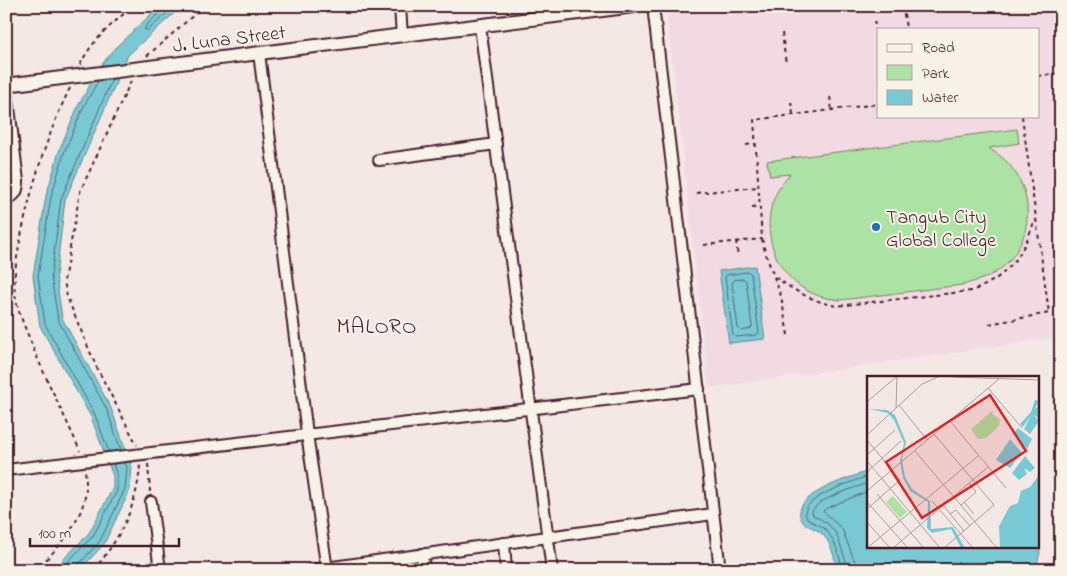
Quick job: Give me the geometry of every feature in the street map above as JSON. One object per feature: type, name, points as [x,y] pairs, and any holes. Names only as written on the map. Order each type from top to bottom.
[{"type":"street","points":[[400,6],[402,36]]},
{"type":"street","name":"J. Luna Street","points":[[6,85],[634,6]]},
{"type":"street","points":[[653,6],[720,570]]},
{"type":"street","points":[[480,26],[552,570]]},
{"type":"street","points":[[259,53],[326,569]]},
{"type":"street","points":[[6,85],[18,181],[18,189],[11,197]]},
{"type":"street","points":[[379,160],[496,144]]},
{"type":"street","points":[[6,470],[699,389]]},
{"type":"street","points":[[151,502],[160,570]]},
{"type":"street","points":[[311,570],[714,514]]},
{"type":"street","points":[[504,543],[506,570]]},
{"type":"street","points":[[422,554],[424,570]]},
{"type":"path","points":[[34,570],[54,551],[77,520],[85,500],[87,461],[39,362],[22,320],[16,300],[16,261],[38,167],[57,114],[93,44],[108,26],[133,6]]},
{"type":"path","points":[[151,502],[142,453],[96,366],[67,297],[64,281],[80,192],[131,69],[204,6]]},
{"type":"path","points":[[903,6],[906,28]]},
{"type":"path","points":[[901,25],[906,24]]},
{"type":"path","points":[[782,33],[786,64]]},
{"type":"path","points":[[1040,76],[1061,73]]},
{"type":"path","points":[[830,97],[832,110]]},
{"type":"path","points":[[791,102],[793,115]]},
{"type":"path","points":[[788,335],[785,312],[776,276],[765,252],[762,239],[754,120],[877,104]]},
{"type":"path","points":[[988,324],[1049,313],[1022,118]]},
{"type":"path","points":[[746,145],[756,144]]},
{"type":"path","points":[[696,193],[759,187]]},
{"type":"path","points":[[752,207],[760,206]]},
{"type":"path","points":[[776,276],[820,303],[836,306],[970,291],[986,286],[1012,264],[1028,239],[1035,219]]},
{"type":"path","points":[[704,245],[762,239]]},
{"type":"path","points":[[736,241],[738,258]]},
{"type":"path","points":[[94,570],[107,554],[121,531],[132,507],[137,489],[142,453]]},
{"type":"shaded area","name":"Tangub City Global College","points":[[726,6],[1061,6],[1061,337],[709,388],[667,14]]},
{"type":"green space","points":[[1017,129],[1019,143],[989,148],[1004,159],[1019,180],[1027,205],[1025,232],[1013,256],[1004,266],[989,276],[962,285],[841,300],[814,294],[801,287],[790,278],[781,266],[775,253],[769,225],[775,196],[790,174],[770,176],[767,161]]},
{"type":"water","points":[[160,6],[182,6],[128,55],[65,200],[56,276],[62,318],[111,408],[132,467],[130,490],[104,544],[80,570],[53,570],[89,533],[113,488],[113,476],[91,417],[40,326],[33,276],[46,196],[60,148],[79,104],[103,63],[117,46]]},
{"type":"water","points":[[755,266],[765,339],[729,343],[719,271]]},
{"type":"water","points":[[1061,392],[1061,436],[1054,401],[1055,396]]},
{"type":"water","points":[[867,471],[867,548],[1039,548],[1040,553],[1035,570],[838,570],[832,550],[824,535],[803,522],[800,513],[803,504],[811,496],[836,483]]},
{"type":"place","name":"Tangub City Global College","points":[[876,227]]},
{"type":"district","name":"MALORO","points":[[377,325]]}]
